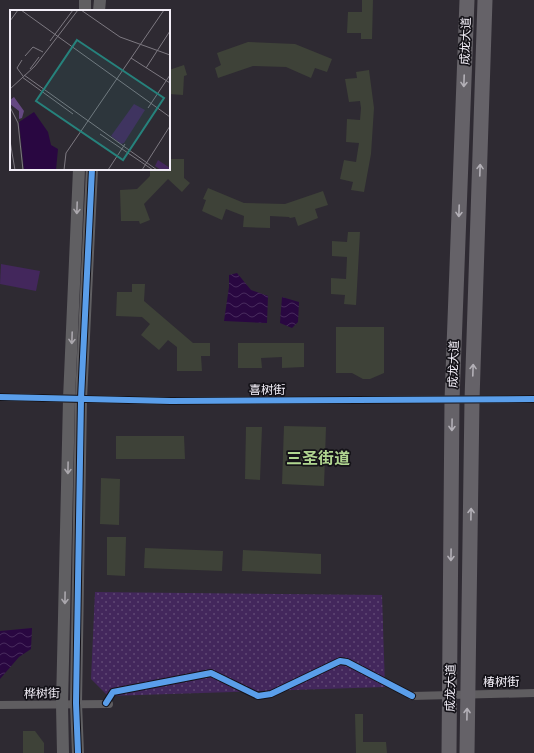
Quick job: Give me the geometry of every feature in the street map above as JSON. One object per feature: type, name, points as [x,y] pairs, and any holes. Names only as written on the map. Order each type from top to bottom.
[{"type":"highway","name":"成龙大道","points":[[449,753],[452,400],[467,0]]},
{"type":"highway","name":"成龙大道","points":[[467,753],[472,400],[485,0]]},
{"type":"street","points":[[99,10],[100,0]]},
{"type":"street","points":[[78,170],[75,399],[76,703],[78,753]]},
{"type":"street","points":[[63,753],[62,704],[75,399],[92,170]]},
{"type":"street","name":"喜树街","points":[[0,397],[171,401],[534,399]]},
{"type":"street","name":"椿树街","points":[[468,694],[534,693]]},
{"type":"street","points":[[412,696],[468,694]]},
{"type":"street","name":"桦树街","points":[[0,706],[76,703],[109,704]]},
{"type":"shaded area","points":[[1,264],[40,271],[36,291],[0,284]]},
{"type":"shaded area","points":[[95,592],[382,595],[385,687],[108,696],[91,679]]},
{"type":"water","points":[[237,273],[251,290],[268,296],[267,323],[224,321],[229,287],[229,275]]},
{"type":"water","points":[[282,297],[299,302],[298,322],[292,328],[280,323]]},
{"type":"water","points":[[32,628],[31,649],[19,657],[0,679],[0,631]]},
{"type":"building","points":[[362,0],[373,0],[372,39],[361,39],[361,33],[347,33],[348,12],[362,12]]},
{"type":"building","points":[[248,42],[295,44],[332,59],[327,72],[315,68],[311,78],[286,67],[253,66],[218,78],[215,68],[221,65],[217,53]]},
{"type":"building","points":[[184,65],[187,75],[184,76],[183,95],[170,94],[170,70]]},
{"type":"building","points":[[369,70],[374,108],[371,154],[364,192],[351,190],[353,182],[340,179],[344,160],[356,162],[359,143],[346,142],[347,119],[360,120],[361,108],[360,101],[349,102],[345,79],[357,78],[356,72]]},
{"type":"building","points":[[170,159],[184,159],[184,178],[190,183],[182,192],[168,179],[144,204],[150,220],[140,224],[139,221],[121,221],[120,190],[137,189],[150,176],[150,170],[170,170]]},
{"type":"building","points":[[208,188],[244,203],[285,204],[323,191],[328,205],[315,209],[318,218],[298,226],[295,217],[270,216],[270,228],[243,227],[244,216],[226,209],[222,220],[202,211],[206,200],[203,199]]},
{"type":"building","points":[[348,232],[360,232],[356,305],[344,304],[345,295],[331,294],[331,278],[346,279],[347,257],[332,256],[332,241],[347,242]]},
{"type":"building","points":[[132,284],[145,284],[144,301],[193,343],[210,343],[210,356],[201,356],[202,371],[177,371],[177,347],[168,340],[159,350],[141,335],[150,324],[142,317],[116,316],[117,292],[132,292]]},
{"type":"building","points":[[336,327],[384,327],[384,373],[370,379],[363,379],[352,373],[336,373]]},
{"type":"building","points":[[238,343],[304,343],[304,367],[282,368],[282,357],[261,358],[262,368],[238,368]]},
{"type":"building","points":[[284,426],[326,427],[324,486],[282,484]]},
{"type":"building","points":[[246,427],[262,427],[260,480],[245,479]]},
{"type":"building","points":[[116,436],[184,436],[185,459],[116,459]]},
{"type":"building","points":[[101,478],[120,479],[119,525],[100,524]]},
{"type":"building","points":[[107,537],[126,537],[125,576],[107,575]]},
{"type":"building","points":[[145,548],[223,551],[222,571],[144,568]]},
{"type":"building","points":[[243,550],[321,554],[321,574],[242,571]]},
{"type":"building","points":[[355,714],[363,714],[363,742],[386,742],[387,753],[356,753]]},
{"type":"building","points":[[23,731],[35,731],[44,743],[44,753],[23,753]]},
{"type":"cycle path","points":[[78,753],[76,703],[81,399],[92,170]]},
{"type":"cycle path","points":[[0,397],[171,401],[534,399]]},
{"type":"cycle path","points":[[106,703],[113,692],[211,673],[258,696],[271,694],[340,661],[347,662],[412,696]]},
{"type":"district","name":"三圣街道","points":[[318,458]]}]
